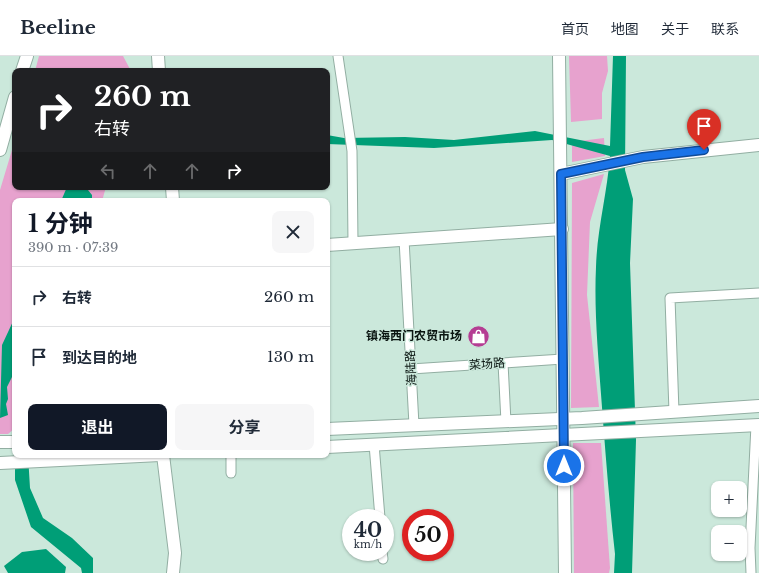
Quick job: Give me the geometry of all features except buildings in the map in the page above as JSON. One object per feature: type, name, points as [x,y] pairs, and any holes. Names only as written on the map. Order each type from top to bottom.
[{"type":"street","points":[[23,68],[27,56]]},
{"type":"street","points":[[158,56],[159,68]]},
{"type":"street","points":[[338,56],[348,133],[352,151],[353,243]]},
{"type":"street","points":[[559,56],[565,573]]},
{"type":"street","points":[[0,150],[12,108]]},
{"type":"street","points":[[561,174],[630,160],[675,153],[759,145]]},
{"type":"street","points":[[330,245],[562,229]]},
{"type":"street","name":"海陆路","points":[[404,239],[414,425]]},
{"type":"street","points":[[674,412],[670,298],[759,293]]},
{"type":"street","name":"菜场路","points":[[411,369],[563,359]]},
{"type":"street","points":[[503,363],[506,422]]},
{"type":"street","points":[[330,429],[506,422],[759,406]]},
{"type":"street","points":[[330,447],[758,425],[750,548],[751,573]]},
{"type":"street","points":[[0,442],[12,442]]},
{"type":"street","points":[[374,444],[379,509]]},
{"type":"street","points":[[0,463],[100,458]]},
{"type":"street","points":[[163,458],[175,553],[173,573]]},
{"type":"street","points":[[231,458],[231,473]]},
{"type":"shaded area","points":[[39,56],[123,56],[129,68],[36,68]]},
{"type":"shaded area","points":[[569,56],[607,56],[608,71],[602,93],[602,119],[571,122]]},
{"type":"shaded area","points":[[613,56],[626,56],[625,170],[633,199],[630,263],[636,440],[632,573],[614,573],[615,554],[607,474],[597,330],[597,253],[610,156],[552,140],[434,148],[330,144],[330,136],[344,138],[405,137],[454,140],[535,131],[610,146]]},
{"type":"shaded area","points":[[604,138],[605,156],[572,162],[572,142]]},
{"type":"shaded area","points":[[12,150],[12,190],[105,190],[103,198],[12,198],[12,431],[8,434],[0,434],[0,190]]},
{"type":"shaded area","points":[[604,174],[590,222],[587,295],[599,407],[571,408],[572,183]]},
{"type":"shaded area","points":[[66,190],[88,190],[92,195],[92,198],[62,198]]},
{"type":"shaded area","points":[[12,323],[12,377],[7,387],[8,399],[6,404],[8,415],[0,418],[2,345]]},
{"type":"shaded area","points":[[573,443],[601,443],[610,568],[609,573],[574,573]]},
{"type":"shaded area","points":[[15,458],[28,458],[30,488],[43,518],[72,538],[93,558],[93,573],[82,573],[81,568],[31,527],[15,480]]},
{"type":"shaded area","points":[[46,549],[66,567],[65,573],[8,573],[4,566],[22,552]]},
{"type":"place","name":"镇海西门农贸市场","points":[[478,336]]},
{"type":"route","points":[[564,466],[561,174],[643,157],[704,150]]}]
